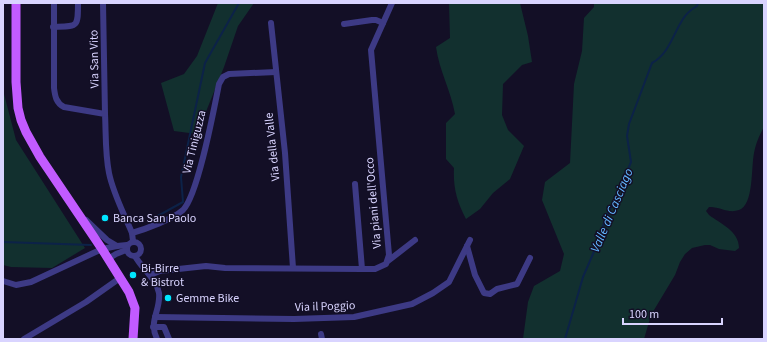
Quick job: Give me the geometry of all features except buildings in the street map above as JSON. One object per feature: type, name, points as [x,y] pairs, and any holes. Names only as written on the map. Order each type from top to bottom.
[{"type":"main road","points":[[16,3],[16,82],[18,108],[21,120],[40,157],[129,292],[135,308],[133,339]]},
{"type":"street","points":[[54,3],[54,94],[58,102],[64,107],[105,114]]},
{"type":"street","points":[[54,27],[71,26],[75,24],[78,20],[78,3]]},
{"type":"street","name":"Via San Vito","points":[[103,3],[106,157],[112,184],[132,233],[133,241]]},
{"type":"street","name":"Via piani dell'Occo","points":[[150,275],[160,271],[206,266],[225,268],[362,269],[380,268],[386,264],[388,261],[371,50],[392,3]]},
{"type":"street","points":[[344,24],[372,20],[383,23]]},
{"type":"street","name":"Via della Valle","points":[[271,24],[286,169],[293,268]]},
{"type":"street","name":"Via Tiniguzza","points":[[132,233],[144,230],[174,216],[186,206],[194,188],[219,84],[223,77],[229,74],[276,72]]},
{"type":"street","points":[[355,184],[362,269]]},
{"type":"street","points":[[74,208],[107,240],[117,246],[127,248]]},
{"type":"street","points":[[388,261],[415,240]]},
{"type":"street","name":"Via il Poggio","points":[[154,317],[354,318],[412,304],[433,293],[449,282],[470,240]]},
{"type":"street","points":[[108,259],[127,248],[133,241],[140,244],[141,249],[135,256]]},
{"type":"street","points":[[3,281],[16,284],[31,282],[102,249],[117,246]]},
{"type":"street","points":[[467,246],[475,275],[484,293],[490,294],[497,289],[517,284],[530,258]]},
{"type":"street","points":[[127,248],[129,254],[135,256],[156,284],[159,294],[159,302],[154,317],[153,328],[157,339]]},
{"type":"street","points":[[24,339],[86,302],[120,278]]},
{"type":"street","points":[[153,328],[164,328],[169,339]]},
{"type":"green space","points":[[218,3],[254,3],[238,26],[224,67],[197,134],[174,131],[161,83],[184,74],[197,56]]},
{"type":"green space","points":[[449,3],[520,3],[528,36],[532,62],[522,65],[503,84],[502,115],[508,130],[524,146],[510,179],[493,193],[480,209],[466,219],[456,195],[454,168],[446,159],[446,123],[455,114],[436,47],[450,38]]},
{"type":"green space","points":[[594,3],[764,3],[764,127],[754,153],[750,193],[744,207],[739,210],[727,211],[709,207],[706,211],[709,215],[733,232],[739,248],[735,251],[705,245],[692,248],[685,254],[675,275],[651,315],[644,339],[523,339],[528,302],[534,286],[560,271],[564,254],[542,200],[545,182],[570,163],[574,84],[582,51],[584,18],[594,7]]},
{"type":"green space","points":[[3,90],[16,140],[85,248],[52,268],[11,267],[3,265]]},
{"type":"waterway","points":[[154,218],[183,202],[181,177],[205,63],[239,3]]},
{"type":"waterway","name":"Valle di Casciago","points":[[565,339],[583,277],[596,247],[606,217],[618,194],[631,162],[627,136],[629,124],[652,63],[667,49],[684,17],[697,6],[698,3]]},
{"type":"waterway","points":[[3,242],[91,245]]},
{"type":"place","name":"Banca San Paolo","points":[[105,218]]},
{"type":"place","name":"Bi-Birre & Bistrot","points":[[133,275]]},
{"type":"place","name":"Gemme Bike","points":[[168,298]]}]
